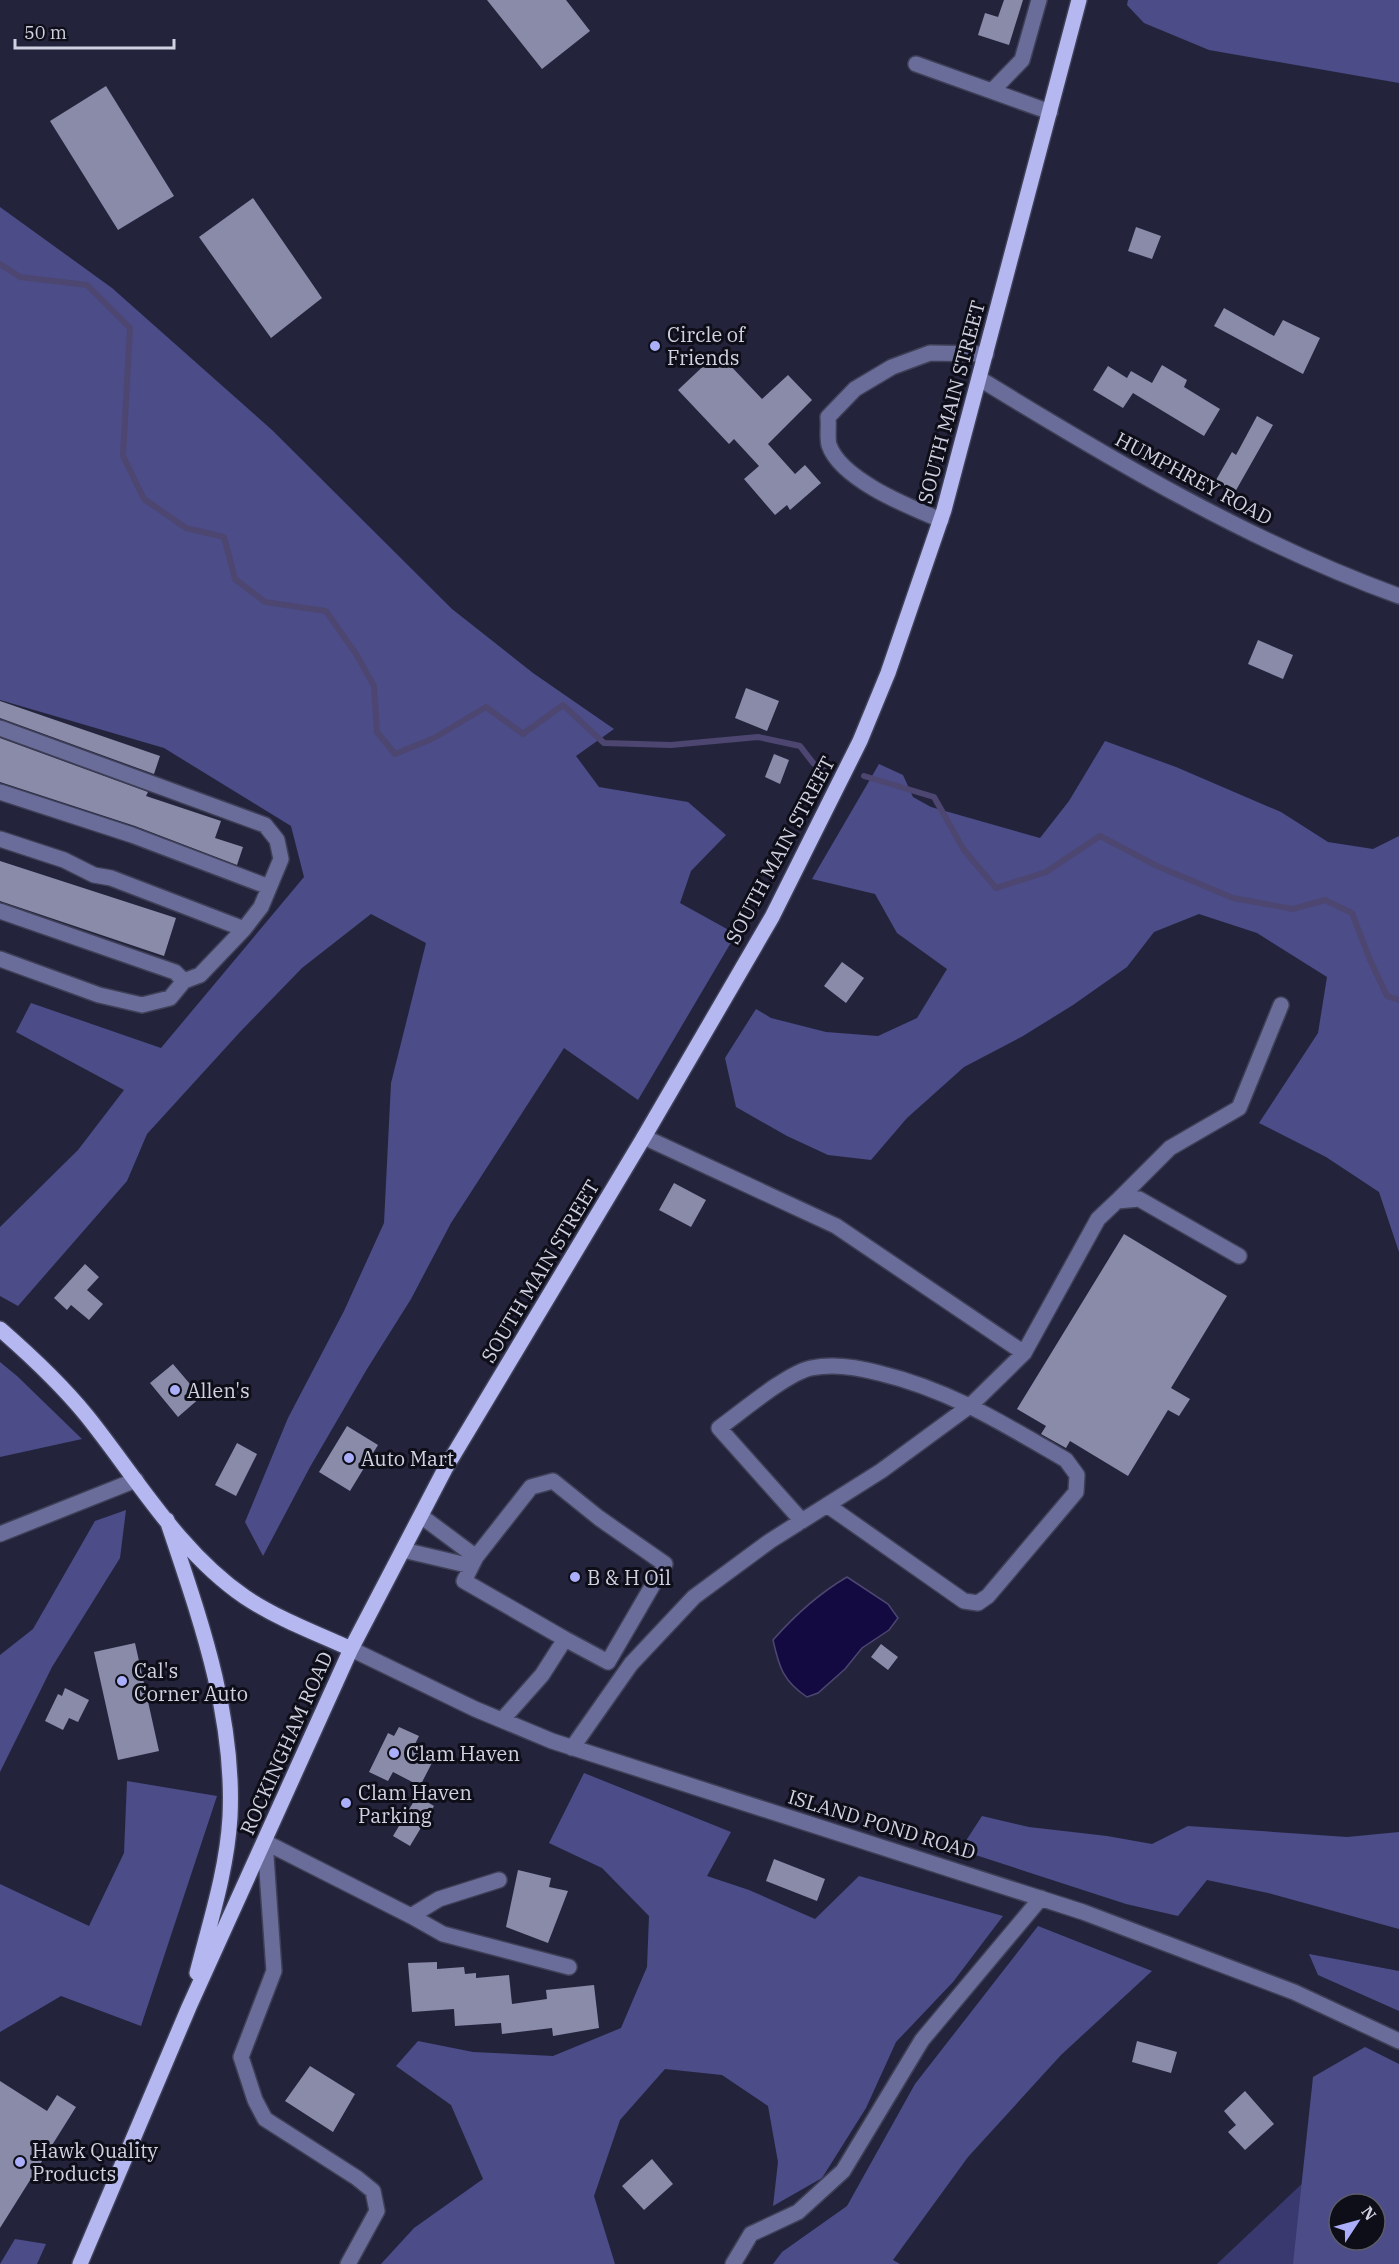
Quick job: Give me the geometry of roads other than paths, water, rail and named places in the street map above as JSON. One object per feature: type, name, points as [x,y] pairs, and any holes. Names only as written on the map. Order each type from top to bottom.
[{"type":"main road","name":"SOUTH MAIN STREET","points":[[351,1649],[445,1469],[644,1137],[772,916],[844,775],[888,673],[941,520],[1079,0]]},
{"type":"main road","name":"ROCKINGHAM ROAD","points":[[0,1329],[42,1367],[78,1406],[194,1552],[244,1596],[268,1611],[351,1649],[189,2007],[80,2264]]},
{"type":"main road","points":[[167,1520],[197,1608],[218,1686],[227,1744],[229,1781],[230,1818],[225,1858],[189,2007]]},
{"type":"street","points":[[992,91],[1022,60],[1039,0]]},
{"type":"street","points":[[916,64],[1050,112]]},
{"type":"street","points":[[941,520],[888,498],[841,465],[829,445],[828,417],[855,389],[902,364],[930,353],[986,354]]},
{"type":"street","name":"HUMPHREY ROAD","points":[[980,379],[1094,449],[1204,510],[1399,596]]},
{"type":"street","points":[[0,728],[265,825],[277,840],[281,859],[261,907],[244,929],[200,975],[184,981],[170,999],[142,1005],[99,995],[0,959]]},
{"type":"street","points":[[0,792],[132,835],[269,887]]},
{"type":"street","points":[[0,839],[64,860],[94,875],[111,878],[244,929]]},
{"type":"street","points":[[0,911],[175,972],[184,981]]},
{"type":"street","points":[[572,1748],[631,1664],[694,1597],[770,1541],[881,1471],[971,1405],[1024,1353],[1098,1219],[1170,1148],[1239,1108],[1281,1005]]},
{"type":"street","points":[[644,1137],[836,1226],[1024,1353]]},
{"type":"street","points":[[1117,1201],[1139,1199],[1239,1256]]},
{"type":"street","points":[[802,1521],[719,1428],[776,1386],[809,1368],[850,1366],[914,1381],[971,1405],[1066,1460],[1077,1475],[1076,1492],[988,1596],[978,1603],[964,1601],[827,1505]]},
{"type":"street","points":[[0,1534],[136,1480]]},
{"type":"street","points":[[553,1481],[665,1564],[608,1662],[464,1581],[473,1562],[531,1487],[553,1481]]},
{"type":"street","points":[[421,1516],[473,1562]]},
{"type":"street","points":[[403,1550],[473,1562]]},
{"type":"street","points":[[502,1720],[542,1675],[565,1639]]},
{"type":"street","name":"ISLAND POND ROAD","points":[[351,1649],[502,1720],[572,1748],[1041,1898],[1153,1937],[1294,1992],[1399,2041]]},
{"type":"street","points":[[265,1842],[443,1934],[569,1967]]},
{"type":"street","points":[[265,1842],[274,1971],[241,2057],[255,2100],[265,2119],[357,2178],[373,2191],[377,2211],[348,2264]]},
{"type":"street","points":[[411,1916],[439,1899],[499,1880]]},
{"type":"street","points":[[733,2264],[751,2234],[798,2212],[843,2171],[922,2040],[1041,1898]]},
{"type":"waterway","points":[[0,264],[20,277],[87,285],[130,328],[123,456],[144,499],[186,528],[224,537],[235,579],[265,602],[326,611],[356,654],[374,686],[377,732],[395,754],[434,738],[486,707],[523,734],[563,705],[604,743],[671,745],[758,737],[800,746],[814,764],[824,767]]},
{"type":"waterway","points":[[864,776],[934,797],[964,850],[996,888],[1046,872],[1100,836],[1157,866],[1233,898],[1293,909],[1325,900],[1352,913],[1387,996],[1399,1000]]},
{"type":"place","name":"Circle of Friends","points":[[655,346]]},
{"type":"place","name":"Allen's","points":[[175,1390]]},
{"type":"place","name":"Auto Mart","points":[[349,1458]]},
{"type":"place","name":"B & H Oil","points":[[575,1577]]},
{"type":"place","name":"Cal's Corner Auto","points":[[122,1681]]},
{"type":"place","name":"Clam Haven","points":[[394,1753]]},
{"type":"place","name":"Clam Haven Parking","points":[[346,1803]]},
{"type":"place","name":"Hawk Quality Products","points":[[20,2162]]}]
